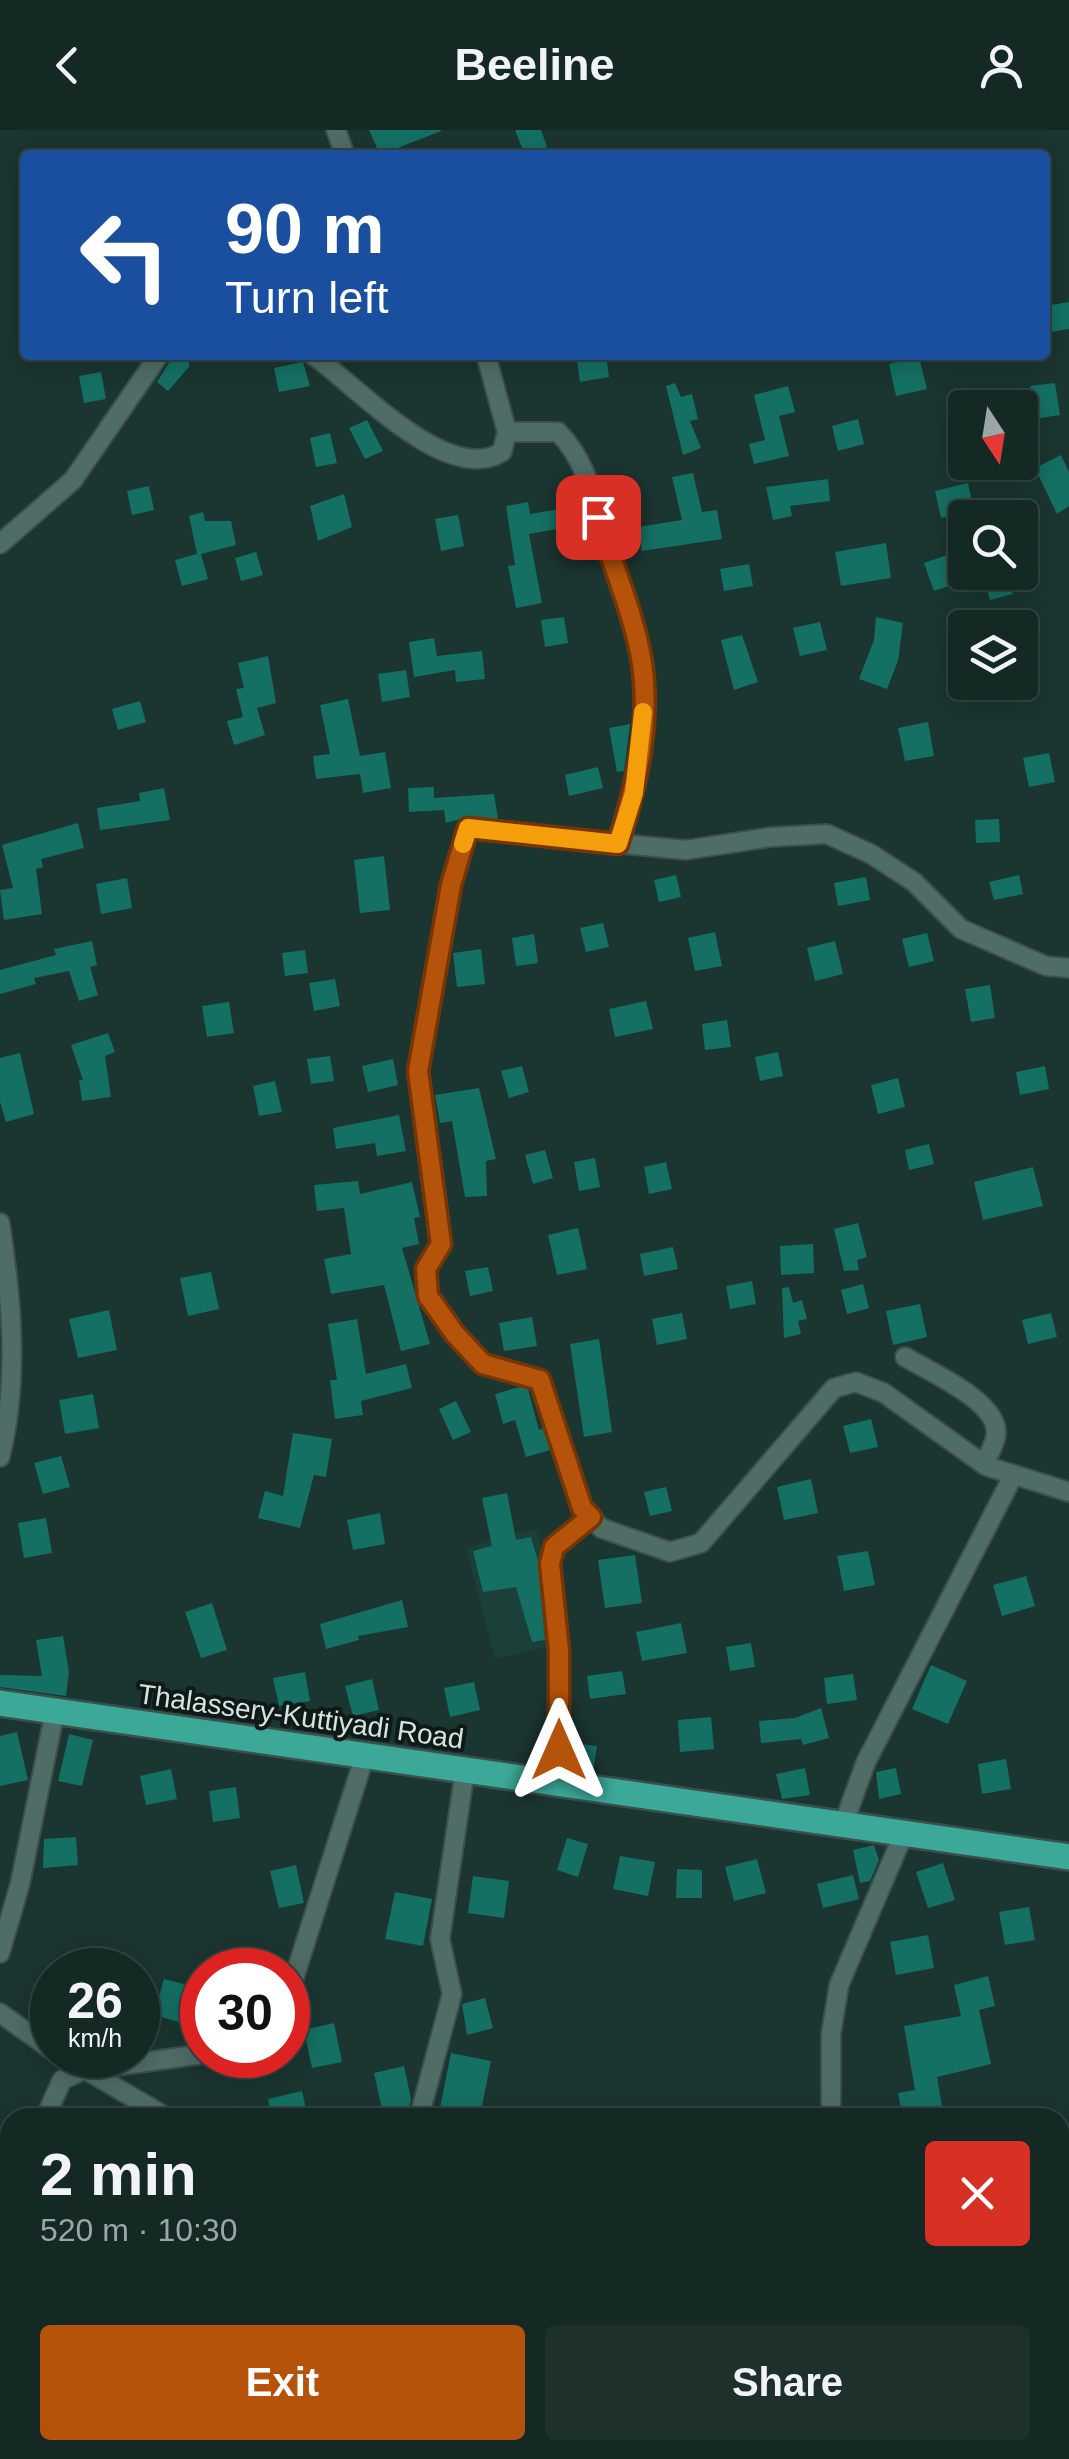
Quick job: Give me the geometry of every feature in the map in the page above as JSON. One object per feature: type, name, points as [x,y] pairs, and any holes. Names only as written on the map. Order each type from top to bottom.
[{"type":"main road","name":"Thalassery-Kuttiyadi Road","points":[[0,1703],[1069,1856]]},
{"type":"street","points":[[0,544],[73,480],[156,360]]},
{"type":"street","points":[[320,360],[438,453],[490,459],[502,452],[507,432],[487,360]]},
{"type":"street","points":[[507,432],[558,432],[574,447],[589,482],[640,652],[642,742],[634,793],[618,844]]},
{"type":"street","points":[[1069,968],[1046,966],[961,930],[914,882],[870,854],[827,834],[771,836],[686,850],[468,828],[451,885],[418,1071],[441,1244],[426,1269],[428,1296],[483,1364],[540,1380],[582,1508],[601,1528],[670,1552],[701,1543],[834,1388],[856,1382],[884,1393],[984,1464],[1069,1492]]},
{"type":"street","points":[[0,1223],[12,1328],[9,1420],[0,1457]]},
{"type":"street","points":[[904,1357],[975,1399],[993,1416],[996,1436],[984,1464]]},
{"type":"street","points":[[843,1824],[866,1762],[1013,1476]]},
{"type":"street","points":[[559,1783],[559,1651],[550,1564],[554,1547],[591,1517]]},
{"type":"street","points":[[0,1953],[20,1884],[55,1710]]},
{"type":"street","points":[[304,1948],[365,1755]]},
{"type":"street","points":[[422,2108],[452,1994],[440,1939],[465,1770]]},
{"type":"street","points":[[832,2108],[831,2034],[839,1985],[904,1833]]},
{"type":"street","points":[[0,2013],[30,2034]]},
{"type":"street","points":[[49,2108],[66,2078]]},
{"type":"street","points":[[95,2078],[150,2108]]},
{"type":"shaded area","points":[[536,1529],[565,1643],[495,1659],[466,1548]]},
{"type":"building","points":[[369,130],[441,130],[393,150],[378,150]]},
{"type":"building","points":[[515,130],[541,130],[547,147],[523,150]]},
{"type":"building","points":[[1069,302],[1069,329],[1050,332],[1050,305]]},
{"type":"building","points":[[171,360],[189,361],[189,367],[168,391],[157,382]]},
{"type":"building","points":[[577,360],[607,360],[609,377],[580,382]]},
{"type":"building","points":[[920,360],[927,389],[896,396],[889,364]]},
{"type":"building","points":[[303,362],[310,386],[279,392],[274,368]]},
{"type":"building","points":[[101,372],[106,399],[84,403],[79,376]]},
{"type":"building","points":[[675,383],[681,397],[692,394],[698,419],[690,421],[701,448],[683,455],[666,386]]},
{"type":"building","points":[[1055,383],[1060,415],[1038,418],[1038,390],[1030,390],[1030,386]]},
{"type":"building","points":[[788,386],[795,412],[779,416],[789,456],[754,464],[749,444],[765,440],[754,395]]},
{"type":"building","points":[[858,419],[864,444],[838,451],[832,426]]},
{"type":"building","points":[[367,420],[383,451],[365,459],[349,428]]},
{"type":"building","points":[[330,433],[337,463],[316,467],[310,438]]},
{"type":"building","points":[[1061,455],[1069,472],[1069,506],[1057,514],[1038,474],[1038,466]]},
{"type":"building","points":[[693,473],[702,512],[717,510],[722,539],[642,551],[638,527],[682,520],[672,477]]},
{"type":"building","points":[[828,479],[830,501],[790,506],[792,516],[773,520],[766,487]]},
{"type":"building","points":[[968,483],[972,500],[948,500],[948,516],[941,518],[935,491]]},
{"type":"building","points":[[149,486],[154,510],[132,515],[127,491]]},
{"type":"building","points":[[344,494],[352,527],[318,541],[310,506]]},
{"type":"building","points":[[528,502],[530,514],[560,509],[563,528],[529,534],[542,603],[516,608],[508,566],[515,565],[506,506]]},
{"type":"building","points":[[203,512],[205,521],[231,521],[236,545],[201,554],[208,579],[182,586],[175,560],[197,554],[189,516]]},
{"type":"building","points":[[458,515],[464,546],[441,551],[435,519]]},
{"type":"building","points":[[886,543],[891,578],[841,586],[835,552]]},
{"type":"building","points":[[256,552],[263,575],[241,581],[235,558]]},
{"type":"building","points":[[948,555],[948,586],[934,591],[924,563]]},
{"type":"building","points":[[749,564],[753,586],[724,591],[720,569]]},
{"type":"building","points":[[987,590],[1012,590],[1013,594],[990,600]]},
{"type":"building","points":[[564,617],[568,643],[545,647],[541,620]]},
{"type":"building","points":[[876,617],[903,623],[898,661],[887,689],[859,679],[874,640]]},
{"type":"building","points":[[820,622],[827,650],[800,656],[793,628]]},
{"type":"building","points":[[742,635],[758,682],[734,690],[721,640]]},
{"type":"building","points":[[434,638],[437,656],[482,651],[485,679],[456,682],[455,670],[414,677],[409,642]]},
{"type":"building","points":[[268,656],[276,703],[257,708],[265,735],[234,745],[227,721],[243,717],[236,689],[244,688],[238,663]]},
{"type":"building","points":[[406,670],[410,697],[382,702],[378,674]]},
{"type":"building","points":[[348,699],[360,756],[385,752],[391,788],[363,793],[360,774],[316,779],[313,756],[330,754],[320,705]]},
{"type":"building","points":[[140,701],[146,722],[118,730],[112,709]]},
{"type":"building","points":[[928,722],[934,756],[905,761],[898,728]]},
{"type":"building","points":[[630,724],[624,771],[617,772],[609,728]]},
{"type":"building","points":[[1049,753],[1055,782],[1029,787],[1023,758]]},
{"type":"building","points":[[598,767],[603,788],[569,796],[565,775]]},
{"type":"building","points":[[434,787],[434,798],[494,794],[498,819],[467,817],[446,823],[444,810],[409,812],[408,788]]},
{"type":"building","points":[[164,788],[170,820],[100,830],[97,808],[140,801],[139,793]]},
{"type":"building","points":[[999,819],[1000,842],[976,843],[975,820]]},
{"type":"building","points":[[78,823],[84,848],[41,859],[43,867],[36,869],[42,914],[4,920],[0,890],[13,888],[2,845]]},
{"type":"building","points":[[384,856],[390,910],[360,913],[354,860]]},
{"type":"building","points":[[676,875],[681,897],[659,902],[654,880]]},
{"type":"building","points":[[1019,875],[1023,894],[994,900],[989,882]]},
{"type":"building","points":[[866,877],[870,900],[838,906],[834,883]]},
{"type":"building","points":[[127,878],[132,908],[101,914],[96,884]]},
{"type":"building","points":[[603,923],[609,947],[586,952],[580,928]]},
{"type":"building","points":[[715,932],[722,966],[695,971],[688,938]]},
{"type":"building","points":[[927,933],[934,961],[909,967],[902,939]]},
{"type":"building","points":[[534,934],[538,963],[516,966],[512,938]]},
{"type":"building","points":[[92,941],[97,965],[90,967],[98,995],[79,1001],[69,971],[34,978],[36,984],[0,994],[0,970],[56,955],[54,949]]},
{"type":"building","points":[[835,941],[843,974],[815,981],[807,948]]},
{"type":"building","points":[[481,949],[485,984],[457,987],[453,953]]},
{"type":"building","points":[[305,950],[308,973],[285,976],[282,953]]},
{"type":"building","points":[[335,979],[340,1006],[314,1011],[309,983]]},
{"type":"building","points":[[990,985],[995,1018],[971,1022],[965,989]]},
{"type":"building","points":[[646,1001],[653,1029],[615,1037],[609,1009]]},
{"type":"building","points":[[229,1002],[234,1033],[207,1037],[202,1006]]},
{"type":"building","points":[[727,1020],[731,1047],[705,1050],[702,1024]]},
{"type":"building","points":[[108,1033],[115,1052],[105,1056],[111,1097],[82,1101],[79,1080],[83,1080],[71,1045]]},
{"type":"building","points":[[778,1052],[783,1076],[760,1081],[755,1057]]},
{"type":"building","points":[[20,1053],[34,1114],[6,1122],[0,1102],[0,1058]]},
{"type":"building","points":[[330,1056],[334,1081],[311,1084],[307,1059]]},
{"type":"building","points":[[393,1059],[398,1085],[368,1092],[362,1066]]},
{"type":"building","points":[[522,1066],[529,1092],[509,1098],[501,1071]]},
{"type":"building","points":[[1045,1066],[1049,1089],[1020,1095],[1016,1072]]},
{"type":"building","points":[[898,1078],[905,1107],[878,1114],[871,1085]]},
{"type":"building","points":[[275,1081],[282,1112],[259,1116],[253,1086]]},
{"type":"building","points":[[479,1088],[496,1159],[486,1161],[487,1196],[465,1197],[452,1121],[440,1123],[435,1095]]},
{"type":"building","points":[[399,1115],[406,1151],[377,1156],[375,1143],[336,1149],[333,1128]]},
{"type":"building","points":[[929,1144],[934,1164],[909,1170],[905,1150]]},
{"type":"building","points":[[545,1150],[553,1178],[533,1184],[525,1155]]},
{"type":"building","points":[[595,1158],[600,1187],[579,1191],[574,1162]]},
{"type":"building","points":[[666,1162],[672,1189],[649,1194],[644,1167]]},
{"type":"building","points":[[1033,1167],[1043,1206],[983,1220],[974,1182]]},
{"type":"building","points":[[358,1181],[360,1194],[412,1182],[420,1217],[414,1218],[419,1244],[402,1248],[430,1344],[401,1351],[384,1285],[331,1294],[324,1259],[351,1254],[344,1208],[317,1211],[314,1185]]},
{"type":"building","points":[[858,1223],[867,1257],[857,1260],[859,1270],[844,1271],[834,1229]]},
{"type":"building","points":[[578,1228],[587,1269],[557,1275],[548,1235]]},
{"type":"building","points":[[813,1244],[814,1273],[781,1275],[780,1246]]},
{"type":"building","points":[[673,1247],[678,1269],[644,1276],[640,1254]]},
{"type":"building","points":[[488,1267],[493,1291],[470,1296],[465,1271]]},
{"type":"building","points":[[211,1272],[219,1309],[188,1316],[180,1278]]},
{"type":"building","points":[[752,1281],[756,1304],[730,1309],[726,1286]]},
{"type":"building","points":[[863,1284],[869,1308],[847,1314],[841,1290]]},
{"type":"building","points":[[789,1287],[793,1303],[802,1300],[807,1319],[798,1321],[801,1334],[784,1338],[782,1288]]},
{"type":"building","points":[[920,1304],[927,1337],[893,1345],[886,1311]]},
{"type":"building","points":[[109,1310],[117,1350],[78,1358],[69,1319]]},
{"type":"building","points":[[682,1313],[687,1339],[657,1345],[652,1319]]},
{"type":"building","points":[[1051,1313],[1057,1337],[1028,1344],[1022,1320]]},
{"type":"building","points":[[532,1317],[537,1346],[504,1351],[499,1323]]},
{"type":"building","points":[[357,1319],[366,1374],[406,1364],[412,1388],[361,1401],[363,1415],[335,1419],[330,1380],[337,1380],[328,1324]]},
{"type":"building","points":[[599,1339],[612,1432],[584,1437],[570,1344]]},
{"type":"building","points":[[520,1387],[528,1389],[539,1430],[543,1428],[550,1450],[526,1457],[515,1420],[503,1424],[495,1394]]},
{"type":"building","points":[[93,1394],[99,1428],[65,1434],[59,1400]]},
{"type":"building","points":[[456,1401],[471,1432],[453,1440],[439,1409]]},
{"type":"building","points":[[871,1419],[878,1447],[850,1453],[843,1426]]},
{"type":"building","points":[[293,1433],[332,1439],[326,1477],[314,1475],[300,1528],[258,1518],[265,1491],[283,1496]]},
{"type":"building","points":[[61,1456],[70,1487],[43,1494],[34,1463]]},
{"type":"building","points":[[811,1479],[818,1513],[784,1520],[777,1487]]},
{"type":"building","points":[[666,1487],[672,1511],[650,1516],[644,1492]]},
{"type":"building","points":[[507,1493],[516,1540],[531,1537],[538,1561],[545,1640],[532,1642],[516,1587],[483,1592],[473,1551],[492,1546],[482,1498]]},
{"type":"building","points":[[380,1513],[385,1544],[353,1550],[347,1520]]},
{"type":"building","points":[[46,1518],[52,1553],[24,1558],[18,1523]]},
{"type":"building","points":[[868,1551],[875,1585],[844,1591],[837,1556]]},
{"type":"building","points":[[635,1555],[642,1603],[605,1608],[598,1560]]},
{"type":"building","points":[[1026,1576],[1035,1606],[1002,1616],[993,1585]]},
{"type":"building","points":[[402,1600],[408,1627],[358,1636],[359,1640],[326,1649],[320,1624]]},
{"type":"building","points":[[212,1603],[227,1650],[201,1658],[185,1612]]},
{"type":"building","points":[[681,1623],[687,1653],[642,1661],[636,1632]]},
{"type":"building","points":[[63,1636],[69,1672],[66,1696],[0,1687],[0,1675],[42,1676],[36,1640]]},
{"type":"building","points":[[751,1643],[755,1667],[730,1671],[726,1647]]},
{"type":"building","points":[[931,1665],[967,1681],[948,1724],[912,1709]]},
{"type":"building","points":[[622,1671],[626,1694],[590,1699],[587,1676]]},
{"type":"building","points":[[305,1672],[310,1701],[279,1706],[273,1678]]},
{"type":"building","points":[[853,1674],[857,1700],[827,1704],[824,1678]]},
{"type":"building","points":[[372,1679],[379,1710],[353,1716],[345,1686]]},
{"type":"building","points":[[474,1682],[480,1710],[450,1717],[444,1688]]},
{"type":"building","points":[[821,1708],[829,1738],[803,1745],[801,1739],[761,1743],[759,1721],[795,1718]]},
{"type":"building","points":[[711,1717],[714,1749],[680,1752],[678,1720]]},
{"type":"building","points":[[17,1732],[28,1780],[0,1786],[0,1736]]},
{"type":"building","points":[[69,1734],[93,1740],[82,1786],[58,1781]]},
{"type":"building","points":[[572,1743],[597,1746],[593,1772],[572,1769]]},
{"type":"building","points":[[1006,1759],[1011,1789],[982,1794],[978,1764]]},
{"type":"building","points":[[805,1768],[810,1795],[782,1799],[776,1774]]},
{"type":"building","points":[[896,1768],[901,1794],[879,1799],[876,1772]]},
{"type":"building","points":[[171,1769],[177,1799],[146,1805],[140,1776]]},
{"type":"building","points":[[236,1787],[240,1818],[213,1822],[209,1791]]},
{"type":"building","points":[[76,1837],[78,1865],[43,1868],[44,1839]]},
{"type":"building","points":[[567,1838],[588,1844],[578,1877],[557,1870]]},
{"type":"building","points":[[874,1845],[879,1860],[870,1881],[860,1883],[853,1850]]},
{"type":"building","points":[[620,1856],[655,1862],[648,1896],[613,1889]]},
{"type":"building","points":[[757,1859],[766,1893],[734,1901],[725,1867]]},
{"type":"building","points":[[943,1863],[955,1900],[928,1908],[916,1872]]},
{"type":"building","points":[[296,1865],[304,1903],[279,1908],[270,1871]]},
{"type":"building","points":[[677,1869],[702,1870],[702,1898],[676,1898]]},
{"type":"building","points":[[853,1875],[859,1899],[823,1908],[817,1884]]},
{"type":"building","points":[[473,1876],[509,1881],[504,1918],[468,1913]]},
{"type":"building","points":[[395,1892],[432,1899],[423,1946],[385,1939]]},
{"type":"building","points":[[1029,1907],[1035,1940],[1005,1945],[999,1912]]},
{"type":"building","points":[[928,1935],[934,1968],[896,1975],[890,1942]]},
{"type":"building","points":[[988,1976],[995,2006],[979,2010],[991,2064],[937,2077],[942,2108],[901,2108],[898,2093],[915,2090],[904,2026],[961,2016],[954,1985]]},
{"type":"building","points":[[164,1979],[180,1983],[180,2022],[160,2017]]},
{"type":"building","points":[[485,1998],[493,2028],[467,2035],[462,2004]]},
{"type":"building","points":[[334,2023],[342,2062],[312,2068],[310,2029]]},
{"type":"building","points":[[451,2053],[491,2061],[482,2108],[440,2108]]},
{"type":"building","points":[[404,2066],[409,2108],[382,2108],[374,2073]]},
{"type":"building","points":[[302,2091],[306,2108],[270,2108],[268,2099]]},
{"type":"slow traffic","points":[[463,844],[468,828],[576,843],[618,844],[634,793],[643,712]]},
{"type":"route","points":[[559,1750],[559,1651],[550,1564],[554,1547],[568,1531],[591,1517],[582,1508],[550,1397],[540,1380],[483,1364],[428,1296],[426,1269],[441,1244],[418,1071],[451,885],[468,828],[576,843],[618,844],[634,793],[644,697],[640,652],[598,517]]}]
